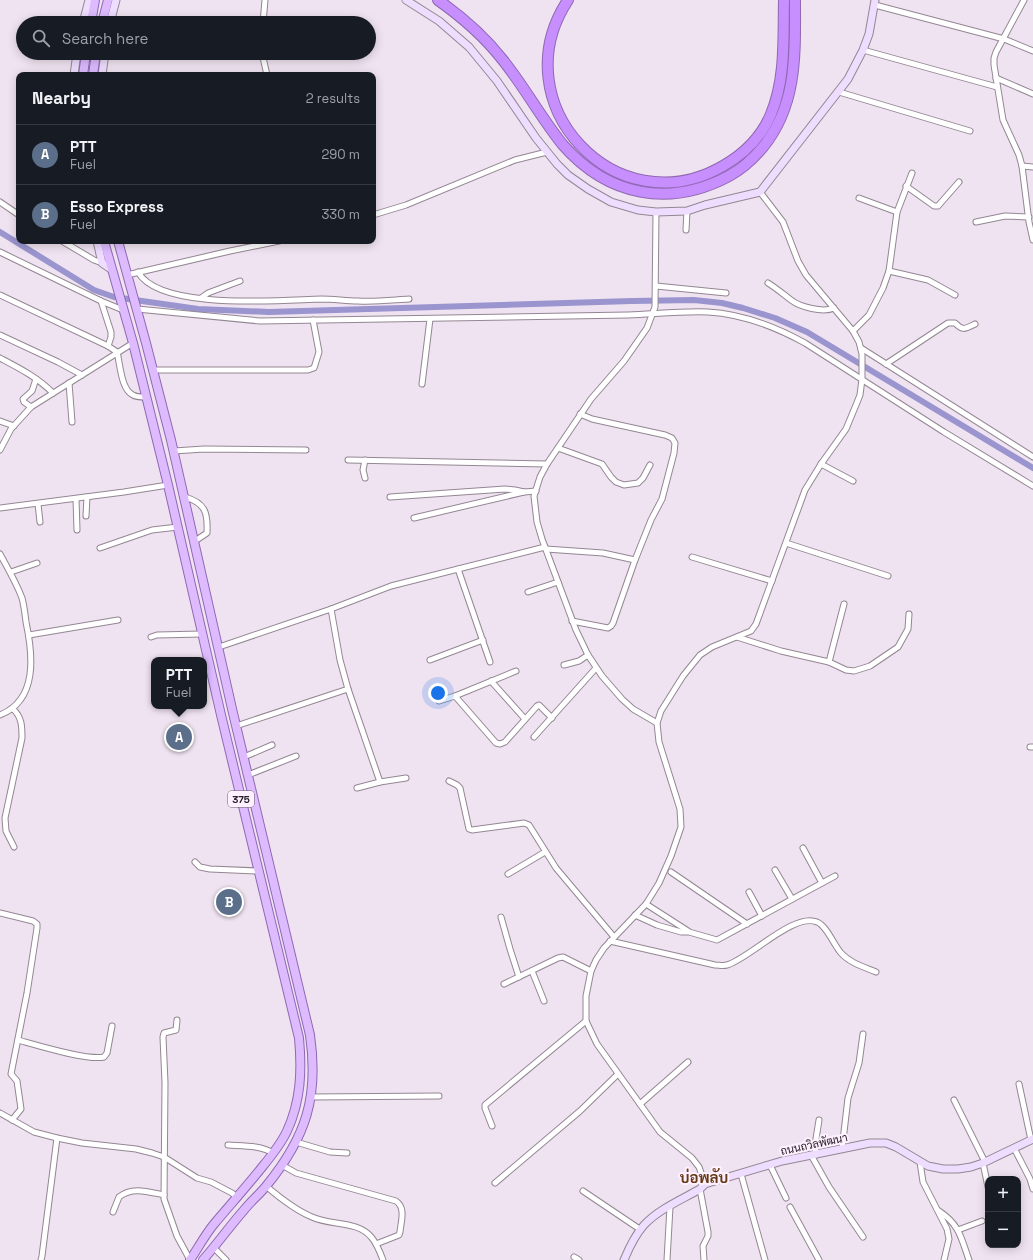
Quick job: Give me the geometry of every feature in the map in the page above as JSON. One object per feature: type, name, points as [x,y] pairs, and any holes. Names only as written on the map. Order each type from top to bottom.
[{"type":"highway","points":[[438,0],[465,20],[489,44],[513,73],[554,133],[571,154],[580,162],[604,179],[631,190],[659,194],[674,194],[691,191],[707,186],[733,174],[752,159],[767,142],[778,126],[788,102],[794,64],[795,0]]},
{"type":"highway","points":[[568,0],[557,21],[550,42],[548,69],[551,92],[558,114],[578,145],[605,167],[620,174],[654,182],[676,182],[695,179],[708,174],[730,163],[756,140],[764,128],[776,100],[780,86],[783,57],[784,0]]},
{"type":"main road","points":[[85,16],[89,0]]},
{"type":"main road","points":[[92,16],[95,0]]},
{"type":"main road","points":[[104,16],[108,0]]},
{"type":"main road","points":[[112,16],[116,0]]},
{"type":"main road","points":[[406,0],[444,25],[479,58],[526,125],[547,152],[568,175],[599,195],[624,207],[656,212],[687,211],[705,205],[760,192],[848,79],[863,50],[869,34],[875,3]]},
{"type":"main road","points":[[74,72],[76,60]]},
{"type":"main road","points":[[83,72],[85,60]]},
{"type":"main road","points":[[93,72],[95,60]]},
{"type":"main road","points":[[102,72],[103,60]]},
{"type":"main road","points":[[98,244],[102,263],[112,269]]},
{"type":"main road","name":"375","points":[[105,244],[133,343],[145,397],[168,485],[202,634],[299,1038],[301,1057],[301,1074],[295,1109],[287,1131],[273,1153],[238,1198],[212,1226],[190,1260]]},
{"type":"main road","name":"375","points":[[119,244],[154,370],[185,497],[236,726],[310,1035],[313,1053],[311,1097],[305,1124],[296,1142],[282,1165],[266,1186],[234,1221],[203,1260]]},
{"type":"main road","points":[[164,470],[174,452]]},
{"type":"main road","name":"ถนนถวิลพัฒนา","points":[[624,1260],[641,1230],[652,1217],[702,1186],[770,1165],[870,1143],[886,1143],[896,1147],[928,1166],[943,1169],[958,1169],[971,1167],[984,1162],[1032,1140]]},
{"type":"street","points":[[264,16],[265,0]]},
{"type":"street","points":[[1022,1],[994,58],[996,87],[1003,120],[1019,155],[1022,166],[1028,217],[1033,240]]},
{"type":"street","points":[[875,3],[1004,39],[1033,50]]},
{"type":"street","points":[[863,50],[996,87]]},
{"type":"street","points":[[264,60],[266,72]]},
{"type":"street","points":[[996,78],[1033,94]]},
{"type":"street","points":[[839,92],[970,131]]},
{"type":"street","points":[[376,214],[406,205],[515,160],[547,152]]},
{"type":"street","points":[[1022,166],[1033,167]]},
{"type":"street","points":[[853,331],[868,315],[876,303],[890,272],[897,212],[912,173]]},
{"type":"street","points":[[906,186],[934,206],[938,206],[959,182]]},
{"type":"street","points":[[704,1260],[703,1242],[708,1236],[708,1232],[699,1167],[692,1158],[660,1132],[597,1044],[586,1021],[586,996],[591,971],[596,960],[614,937],[646,904],[665,870],[681,827],[680,809],[659,742],[657,723],[661,711],[683,676],[700,655],[712,646],[751,631],[756,624],[805,490],[821,464],[846,429],[860,394],[862,380],[862,354],[861,348],[853,331],[806,276],[798,261],[783,222],[760,192]]},
{"type":"street","points":[[860,198],[897,212]]},
{"type":"street","points":[[0,202],[16,213]]},
{"type":"street","points":[[686,230],[687,211]]},
{"type":"street","points":[[656,212],[655,307],[647,328],[631,352],[591,399],[547,464],[540,477],[536,491],[535,506],[537,522],[545,548],[572,621],[588,655],[602,676],[622,700],[657,723]]},
{"type":"street","points":[[976,222],[1005,216],[1028,217]]},
{"type":"street","points":[[67,244],[102,263]]},
{"type":"street","points":[[127,275],[264,244]]},
{"type":"street","points":[[0,252],[101,301],[122,307]]},
{"type":"street","points":[[138,272],[144,281],[164,291],[178,295],[201,298],[237,301],[323,299],[357,301],[410,299]]},
{"type":"street","points":[[890,272],[928,280],[955,295]]},
{"type":"street","points":[[201,298],[208,293],[240,281]]},
{"type":"street","points":[[768,283],[779,290],[791,301],[822,310],[834,308]]},
{"type":"street","points":[[656,290],[726,293]]},
{"type":"street","points":[[0,295],[108,346],[117,352],[124,385],[127,392],[133,396],[145,397]]},
{"type":"street","points":[[101,301],[111,332],[108,346]]},
{"type":"street","points":[[136,307],[260,321],[430,319],[686,312],[727,314],[789,334],[944,432],[1033,486]]},
{"type":"street","points":[[422,384],[430,319]]},
{"type":"street","points":[[154,370],[308,370],[314,368],[319,352],[314,320]]},
{"type":"street","points":[[886,364],[948,323],[955,323],[963,329],[975,324]]},
{"type":"street","points":[[0,335],[82,375]]},
{"type":"street","points":[[0,450],[14,426],[31,407],[133,343]]},
{"type":"street","points":[[861,348],[1033,457]]},
{"type":"street","points":[[0,358],[29,373],[53,393]]},
{"type":"street","points":[[31,407],[24,402],[23,399],[32,391],[36,378]]},
{"type":"street","points":[[69,383],[72,422]]},
{"type":"street","points":[[572,621],[608,628],[613,623],[650,520],[662,499],[673,460],[675,443],[672,438],[665,435],[592,419],[580,414]]},
{"type":"street","points":[[0,420],[14,426]]},
{"type":"street","points":[[558,448],[602,464],[611,478],[624,485],[638,483],[643,478],[650,465]]},
{"type":"street","points":[[174,452],[204,449],[306,450]]},
{"type":"street","points":[[348,460],[547,464]]},
{"type":"street","points":[[365,460],[363,470],[365,478]]},
{"type":"street","points":[[821,464],[853,481]]},
{"type":"street","points":[[0,508],[76,499],[168,485]]},
{"type":"street","points":[[390,497],[505,489],[524,492]]},
{"type":"street","points":[[414,518],[524,492],[536,491]]},
{"type":"street","points":[[86,516],[87,497]]},
{"type":"street","points":[[185,497],[196,500],[202,505],[206,514],[207,533],[195,541]]},
{"type":"street","points":[[76,499],[77,530]]},
{"type":"street","points":[[38,504],[40,522]]},
{"type":"street","points":[[100,548],[152,530],[178,527]]},
{"type":"street","points":[[786,543],[888,576]]},
{"type":"street","points":[[219,647],[331,609],[391,586],[458,568],[545,548],[603,553],[635,560]]},
{"type":"street","points":[[0,554],[11,572],[22,599],[31,651],[31,669],[28,686],[19,703],[13,709],[0,716]]},
{"type":"street","points":[[692,557],[772,581]]},
{"type":"street","points":[[11,572],[37,563]]},
{"type":"street","points":[[458,568],[490,662]]},
{"type":"street","points":[[528,592],[558,582]]},
{"type":"street","points":[[829,662],[844,604]]},
{"type":"street","points":[[331,609],[340,660],[348,689],[380,782]]},
{"type":"street","points":[[738,637],[780,651],[829,662],[846,670],[854,671],[870,666],[898,647],[908,629],[909,614]]},
{"type":"street","points":[[29,635],[118,620]]},
{"type":"street","points":[[151,637],[157,635],[202,634]]},
{"type":"street","points":[[430,660],[483,640]]},
{"type":"street","points":[[564,664],[579,661],[588,655]]},
{"type":"street","points":[[534,737],[596,668]]},
{"type":"street","points":[[440,701],[516,671]]},
{"type":"street","points":[[490,681],[524,719]]},
{"type":"street","points":[[236,726],[348,689]]},
{"type":"street","points":[[455,696],[496,743],[500,744],[505,742],[524,719],[539,705],[552,718]]},
{"type":"street","points":[[13,709],[18,714],[22,728],[22,738],[5,818],[6,831],[14,847]]},
{"type":"street","points":[[244,757],[272,745]]},
{"type":"street","points":[[248,775],[296,756]]},
{"type":"street","points":[[357,788],[380,782],[406,778]]},
{"type":"street","points":[[449,782],[454,782],[460,788],[469,830],[526,823],[556,868],[614,937]]},
{"type":"street","points":[[803,848],[822,883]]},
{"type":"street","points":[[508,874],[545,852]]},
{"type":"street","points":[[195,862],[200,867],[210,869],[259,871]]},
{"type":"street","points":[[775,870],[792,900]]},
{"type":"street","points":[[671,872],[747,924]]},
{"type":"street","points":[[635,915],[657,925],[717,940],[835,876]]},
{"type":"street","points":[[749,892],[762,916]]},
{"type":"street","points":[[646,904],[689,932]]},
{"type":"street","points":[[0,913],[33,920],[37,924],[28,987],[11,1074],[17,1081],[21,1109],[12,1120]]},
{"type":"street","points":[[501,917],[519,977]]},
{"type":"street","points":[[610,942],[721,966],[733,962],[785,929],[811,920],[820,924],[841,953],[851,961],[876,972]]},
{"type":"street","points":[[504,984],[558,958],[563,958],[591,971]]},
{"type":"street","points":[[532,971],[544,1001]]},
{"type":"street","points":[[177,1020],[176,1030],[164,1033],[163,1037],[165,1083],[164,1195],[168,1214],[176,1236],[190,1260]]},
{"type":"street","points":[[492,1126],[485,1105],[586,1021]]},
{"type":"street","points":[[18,1040],[99,1059],[104,1057],[107,1053],[112,1026]]},
{"type":"street","points":[[842,1149],[848,1098],[859,1063],[863,1034]]},
{"type":"street","points":[[640,1104],[688,1062]]},
{"type":"street","points":[[495,1183],[580,1111],[618,1074]]},
{"type":"street","points":[[1019,1084],[1032,1140]]},
{"type":"street","points":[[311,1097],[440,1096]]},
{"type":"street","points":[[954,1100],[984,1162],[986,1176]]},
{"type":"street","points":[[0,1113],[34,1132],[89,1144],[136,1149],[164,1157],[198,1178],[211,1182],[232,1193],[238,1198]]},
{"type":"street","points":[[819,1120],[814,1155],[829,1187],[863,1237]]},
{"type":"street","points":[[41,1260],[57,1138]]},
{"type":"street","points":[[296,1142],[330,1152],[347,1154]]},
{"type":"street","points":[[228,1144],[258,1147],[267,1149],[273,1153]]},
{"type":"street","points":[[1014,1148],[1030,1179],[1033,1189]]},
{"type":"street","points":[[920,1162],[923,1182],[949,1234],[944,1260]]},
{"type":"street","points":[[282,1165],[296,1173],[389,1199],[400,1204],[403,1209],[399,1235],[376,1244]]},
{"type":"street","points":[[770,1165],[786,1198]]},
{"type":"street","points":[[741,1174],[764,1260]]},
{"type":"street","points":[[266,1186],[298,1210],[313,1218],[332,1223],[349,1225],[361,1229],[372,1237],[382,1260]]},
{"type":"street","points":[[113,1212],[119,1197],[129,1191],[137,1190],[164,1195]]},
{"type":"street","points":[[583,1191],[641,1230]]},
{"type":"street","points":[[667,1260],[670,1207]]},
{"type":"street","points":[[790,1207],[819,1260]]},
{"type":"street","points":[[938,1211],[952,1221],[958,1230],[969,1260]]},
{"type":"street","points":[[958,1230],[982,1221]]},
{"type":"street","points":[[213,1247],[226,1260]]},
{"type":"waterway","points":[[0,232],[16,242]]},
{"type":"waterway","points":[[19,244],[94,290],[114,297],[198,309],[269,312],[632,301],[694,300],[722,303],[775,318],[807,332],[1033,468]]},
{"type":"place","name":"PTT","points":[[179,737]]},
{"type":"place","name":"Esso Express","points":[[229,902]]},
{"type":"district","name":"บ่อพลับ","points":[[704,1177]]}]
